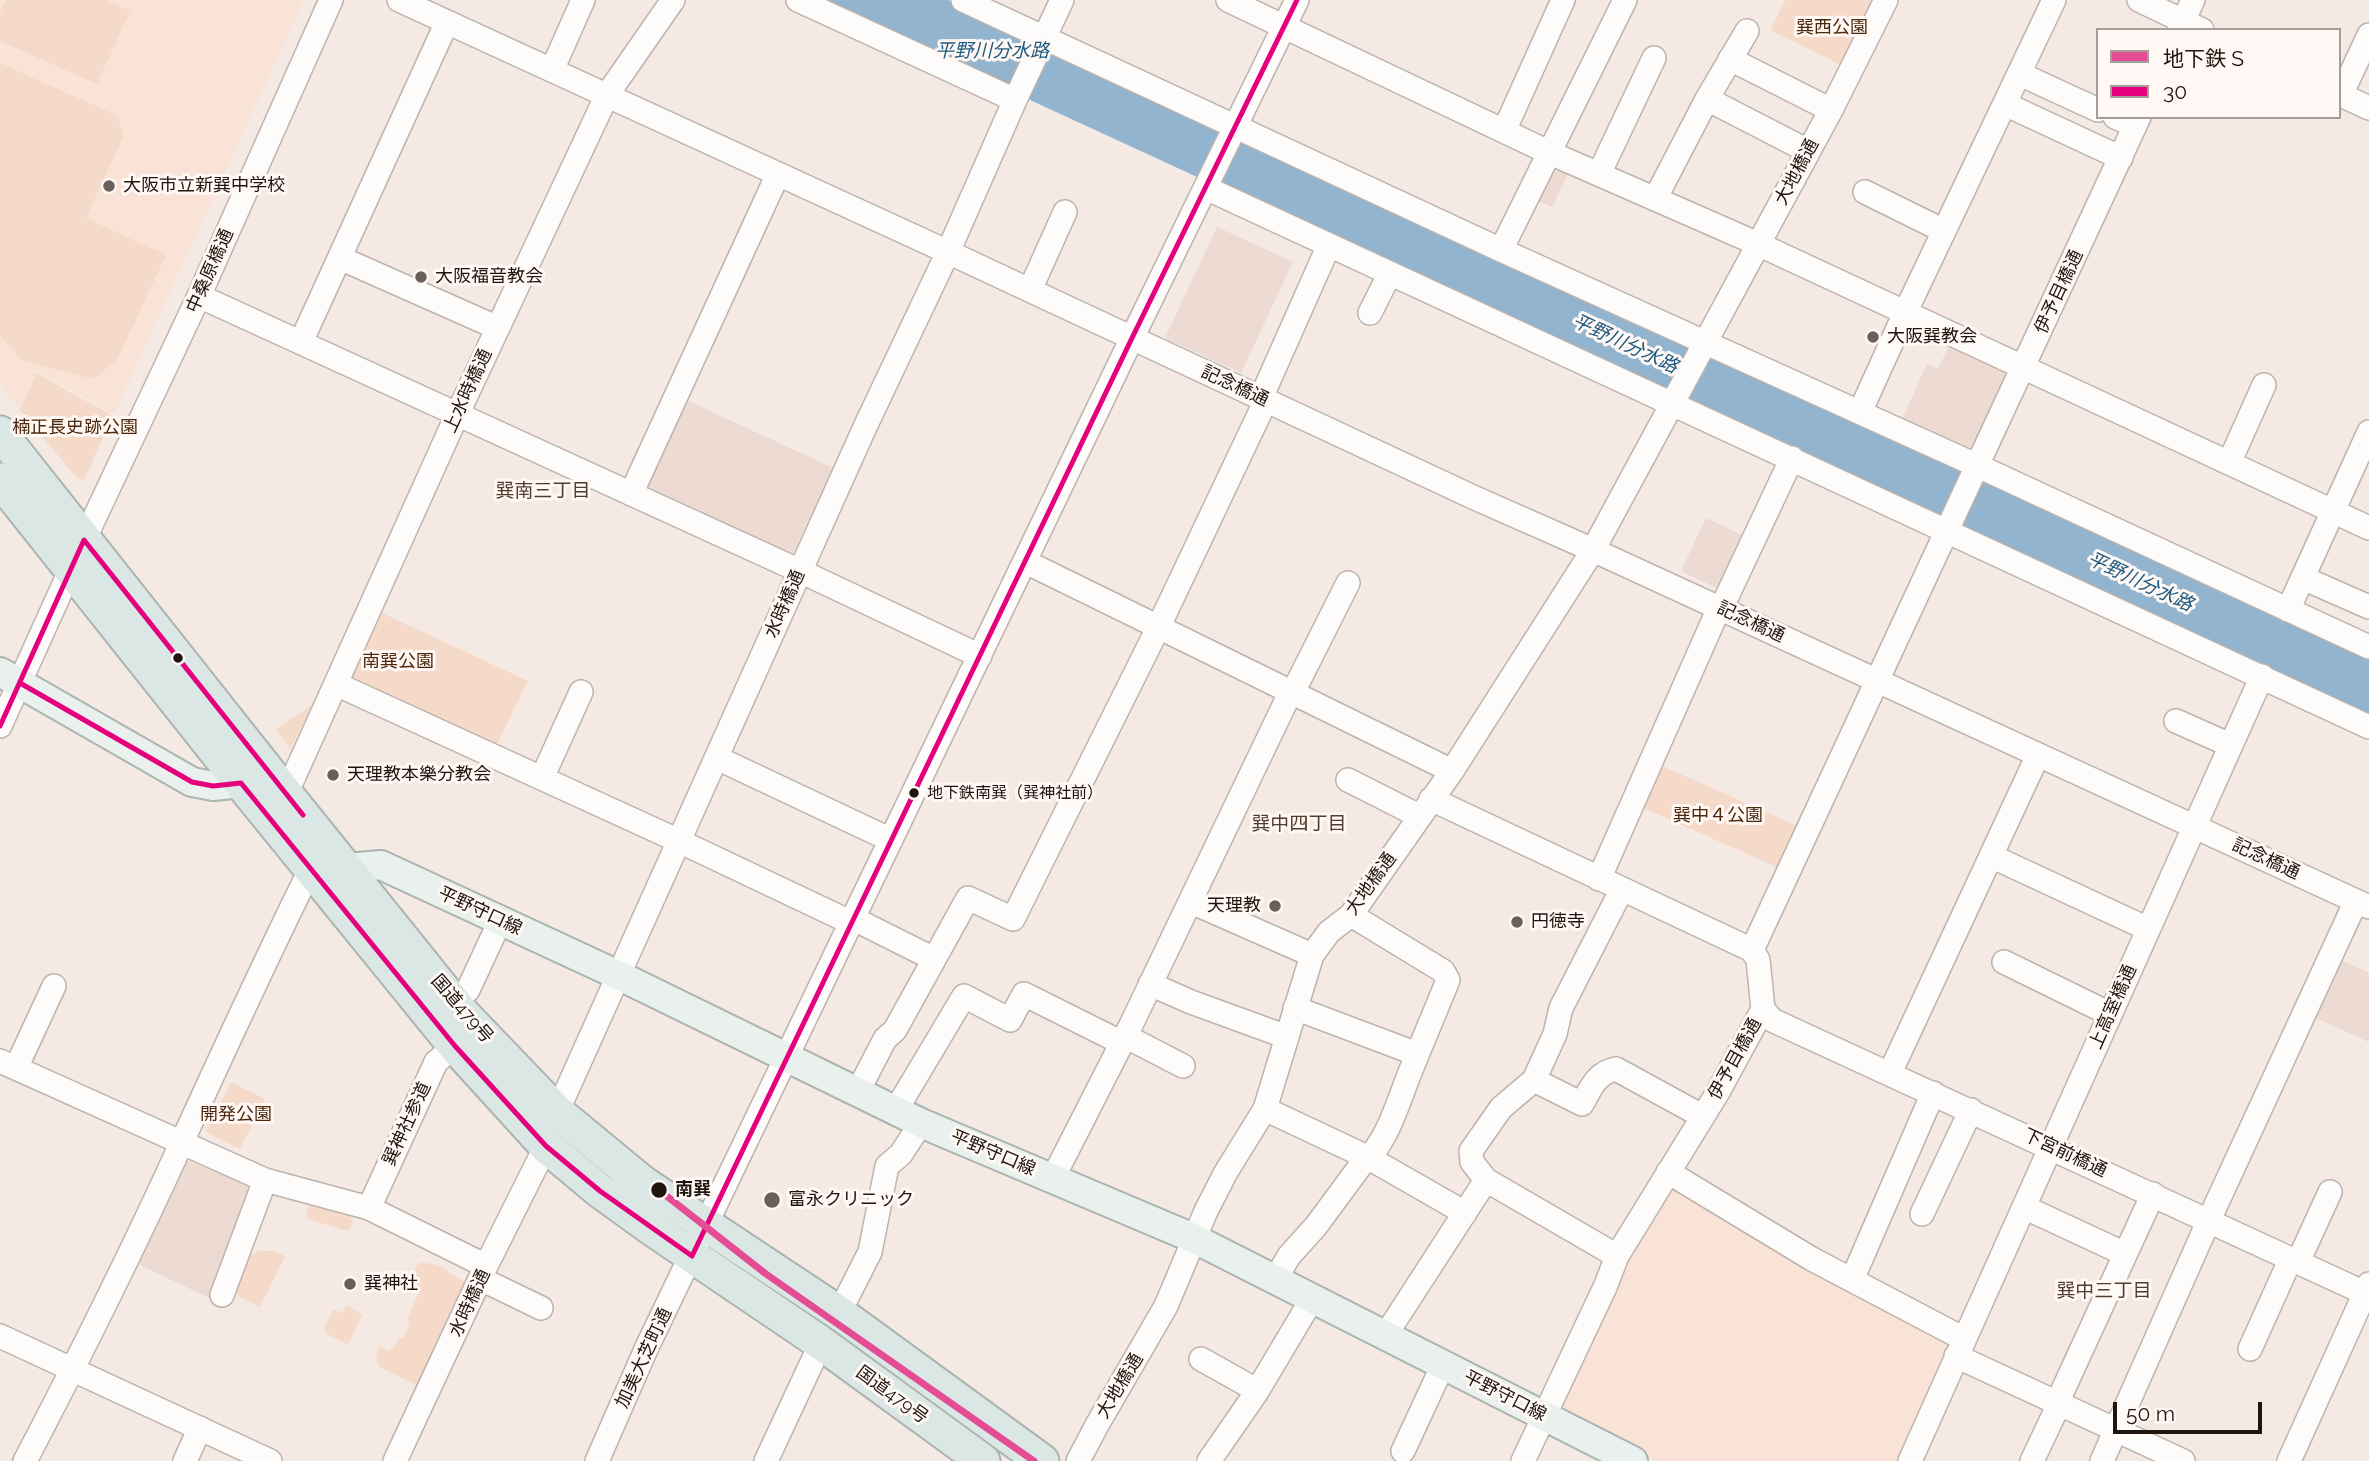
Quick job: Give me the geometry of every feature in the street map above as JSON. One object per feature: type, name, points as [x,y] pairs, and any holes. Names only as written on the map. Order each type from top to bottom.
[{"type":"highway","name":"国道479号","points":[[0,433],[454,1002],[557,1112],[643,1183],[839,1313],[1042,1461]]},
{"type":"highway","name":"国道479号","points":[[0,480],[455,1046],[546,1146],[600,1191],[821,1343],[969,1457]]},
{"type":"main road","points":[[10,678],[192,782],[213,786],[241,783]]},
{"type":"main road","name":"平野守口線","points":[[347,868],[381,865],[788,1056],[921,1123],[1194,1238],[1633,1461]]},
{"type":"street","name":"中桑原橋通","points":[[71,570],[331,0]]},
{"type":"street","name":"記念橋通","points":[[399,0],[1030,290],[1475,499],[1593,550],[2363,904]]},
{"type":"street","points":[[552,70],[583,0]]},
{"type":"street","name":"上水時橋通","points":[[286,794],[457,415],[607,95],[673,0]]},
{"type":"street","points":[[798,0],[1016,99]]},
{"type":"street","points":[[963,0],[1044,40],[2369,647]]},
{"type":"street","points":[[1044,40],[1062,0]]},
{"type":"street","points":[[1228,0],[1548,152],[1758,244],[2369,528]]},
{"type":"street","name":"加美大芝町通","points":[[597,1461],[647,1347],[1297,0]]},
{"type":"street","points":[[1504,131],[1563,0]]},
{"type":"street","points":[[1501,250],[1625,0]]},
{"type":"street","name":"大地橋通","points":[[1078,1461],[1166,1306],[1194,1238],[1226,1172],[1265,1109],[1312,955],[1329,932],[1351,915],[1452,771],[1593,550],[1831,110],[1886,0]]},
{"type":"street","points":[[1860,412],[2054,0]]},
{"type":"street","points":[[2139,0],[2190,20]]},
{"type":"street","points":[[301,342],[447,22]]},
{"type":"street","points":[[1655,199],[1707,99],[1747,31]]},
{"type":"street","points":[[2341,93],[2369,35]]},
{"type":"street","name":"水時橋通","points":[[557,1112],[865,427],[1044,40]]},
{"type":"street","points":[[1599,174],[1654,58]]},
{"type":"street","points":[[1730,59],[1831,110]]},
{"type":"street","points":[[2020,74],[2096,109]]},
{"type":"street","points":[[2341,95],[2369,108]]},
{"type":"street","points":[[1707,99],[1808,151]]},
{"type":"street","points":[[2005,104],[2120,158]]},
{"type":"street","name":"伊予目橋通","points":[[1947,530],[2120,158],[2129,120]]},
{"type":"street","points":[[631,494],[778,174]]},
{"type":"street","points":[[1206,188],[2369,726]]},
{"type":"street","points":[[1865,192],[1944,231]]},
{"type":"street","points":[[1030,290],[1065,212]]},
{"type":"street","points":[[858,1091],[885,1039],[895,1030],[968,898],[1013,919],[1158,628],[1264,399],[1329,245]]},
{"type":"street","points":[[340,258],[498,328]]},
{"type":"street","points":[[1370,313],[1390,273]]},
{"type":"street","points":[[198,296],[981,656]]},
{"type":"street","points":[[2229,463],[2264,385]]},
{"type":"street","points":[[2288,610],[2369,432]]},
{"type":"street","points":[[1599,879],[1720,608],[1792,458]]},
{"type":"street","points":[[1348,780],[1599,879],[1752,950],[1947,530]]},
{"type":"street","points":[[1026,562],[1452,771]]},
{"type":"street","points":[[0,726],[10,678],[71,570]]},
{"type":"street","points":[[2303,578],[2369,607]]},
{"type":"street","points":[[1053,1178],[1124,1040],[1292,691],[1348,583]]},
{"type":"street","name":"上高室橋通","points":[[1910,1461],[2262,676]]},
{"type":"street","points":[[335,684],[934,959]]},
{"type":"street","points":[[542,778],[581,692]]},
{"type":"street","points":[[2176,721],[2230,745]]},
{"type":"street","points":[[1890,1073],[2038,755]]},
{"type":"street","points":[[717,758],[891,840]]},
{"type":"street","points":[[1991,856],[2148,929]]},
{"type":"street","points":[[25,1461],[73,1369],[182,1143],[233,1028],[311,868]]},
{"type":"street","points":[[1617,1256],[1486,1180],[1472,1162],[1471,1151],[1501,1108],[1534,1080],[1555,1034],[1561,1009],[1622,889]]},
{"type":"street","points":[[1192,898],[1196,904],[1312,955]]},
{"type":"street","points":[[2102,1461],[2209,1220],[2363,904]]},
{"type":"street","points":[[1275,1280],[1289,1256],[1369,1158],[1398,1110],[1417,1054],[1448,980],[1443,971],[1351,915]]},
{"type":"street","points":[[454,1002],[468,990],[500,921]]},
{"type":"street","name":"伊予目橋通","points":[[1523,1461],[1617,1256],[1718,1092],[1763,1009],[1758,960],[1752,950]]},
{"type":"street","points":[[2004,962],[2110,1014]]},
{"type":"street","points":[[1150,984],[1287,1037]]},
{"type":"street","points":[[54,986],[8,1064],[265,1180],[369,1208],[541,1308]]},
{"type":"street","points":[[896,1110],[964,996],[1010,1020],[1024,994],[1183,1066]]},
{"type":"street","points":[[1295,1008],[1417,1054]]},
{"type":"street","name":"下宮前橋通","points":[[1763,1009],[1772,1020],[2368,1291]]},
{"type":"street","name":"巽神社参道","points":[[369,1208],[436,1062],[455,1046]]},
{"type":"street","points":[[1534,1080],[1582,1104],[1595,1080],[1605,1071],[1616,1069],[1702,1116]]},
{"type":"street","points":[[1852,1280],[1933,1093]]},
{"type":"street","points":[[1265,1109],[1369,1158],[1465,1213]]},
{"type":"street","points":[[1922,1214],[1970,1110]]},
{"type":"street","points":[[839,1313],[870,1252],[887,1167],[901,1154],[921,1123]]},
{"type":"street","name":"水時橋通","points":[[395,1461],[546,1146]]},
{"type":"street","points":[[1668,1172],[1812,1259],[1852,1280],[1960,1348],[2058,1403],[2172,1459]]},
{"type":"street","points":[[222,1295],[265,1180]]},
{"type":"street","points":[[1385,1336],[1486,1180]]},
{"type":"street","points":[[2250,1349],[2330,1192]]},
{"type":"street","points":[[2032,1461],[2153,1194]]},
{"type":"street","points":[[2024,1207],[2124,1254]]},
{"type":"street","points":[[2289,1461],[2368,1291]]},
{"type":"street","points":[[1209,1461],[1256,1394],[1312,1299]]},
{"type":"street","points":[[0,1336],[270,1461]]},
{"type":"street","points":[[766,1461],[821,1343]]},
{"type":"street","points":[[1201,1359],[1251,1387],[1256,1394]]},
{"type":"street","points":[[1403,1451],[1443,1365]]},
{"type":"street","points":[[184,1461],[200,1428]]},
{"type":"shaded area","name":"大阪市立新巽中学校","points":[[0,0],[304,0],[114,414],[36,371],[19,409],[0,384]]},
{"type":"shaded area","points":[[1550,165],[1568,174],[1552,207],[1534,199]]},
{"type":"shaded area","points":[[1217,227],[1293,262],[1241,373],[1165,338]]},
{"type":"shaded area","points":[[1949,346],[2003,370],[2005,377],[1970,453],[1901,422],[1927,364],[1938,369]]},
{"type":"shaded area","points":[[684,399],[833,468],[791,558],[643,490]]},
{"type":"shaded area","points":[[1706,518],[1750,539],[1725,592],[1681,571]]},
{"type":"shaded area","points":[[2339,959],[2369,973],[2369,1042],[2312,1016]]},
{"type":"shaded area","points":[[186,1160],[252,1187],[209,1298],[138,1264]]},
{"type":"shaded area","points":[[1670,1188],[1948,1344],[1898,1461],[1653,1461],[1554,1410],[1625,1255]]},
{"type":"green space","points":[[6,0],[105,0],[130,11],[97,84],[0,41],[0,13]]},
{"type":"green space","name":"巽西公園","points":[[1785,0],[1877,0],[1845,67],[1770,30]]},
{"type":"green space","points":[[0,63],[116,115],[124,135],[86,218],[166,255],[116,362],[92,379],[23,361],[0,335]]},
{"type":"green space","name":"楠正長史跡公園","points":[[36,373],[113,416],[84,480],[77,478],[20,410]]},
{"type":"green space","name":"南巽公園","points":[[378,611],[528,681],[496,746],[347,681]]},
{"type":"green space","points":[[313,704],[290,749],[276,729]]},
{"type":"green space","name":"巽中４公園","points":[[1658,764],[1797,826],[1779,868],[1639,806]]},
{"type":"green space","name":"開発公園","points":[[231,1082],[265,1099],[240,1149],[206,1132]]},
{"type":"green space","points":[[311,1203],[348,1214],[353,1224],[348,1231],[307,1219],[307,1209]]},
{"type":"green space","points":[[260,1251],[272,1251],[285,1256],[260,1307],[240,1297],[233,1289],[246,1257]]},
{"type":"green space","points":[[419,1262],[438,1265],[466,1283],[418,1386],[380,1367],[376,1359],[379,1346],[390,1352],[399,1338],[404,1337],[410,1325],[407,1319],[418,1295],[415,1269]]},
{"type":"green space","points":[[347,1305],[362,1315],[347,1344],[330,1336],[324,1329],[333,1309],[342,1313]]},
{"type":"water","name":"平野川分水路","points":[[813,0],[948,0],[2369,656],[2369,717]]},
{"type":"metro line","name":"S","points":[[659,1190],[766,1274],[1034,1461]]},
{"type":"transit line","name":"30","points":[[20,683],[192,782],[213,786],[241,783],[455,1046],[546,1146],[600,1191],[692,1256],[1297,0]]},
{"type":"transit line","name":"30","points":[[0,726],[84,540],[303,815]]},
{"type":"place","name":"大阪市立新巽中学校","points":[[109,186]]},
{"type":"place","name":"大阪福音教会","points":[[421,277]]},
{"type":"place","name":"大阪巽教会","points":[[1873,337]]},
{"type":"place","name":"天理教本樂分教会","points":[[333,775]]},
{"type":"place","name":"地下鉄南巽（巽神社前）","points":[[914,793]]},
{"type":"place","name":"天理教","points":[[1275,906]]},
{"type":"place","name":"円徳寺","points":[[1517,922]]},
{"type":"place","name":"南巽","points":[[659,1190]]},
{"type":"place","name":"富永クリニック","points":[[772,1200]]},
{"type":"place","name":"巽神社","points":[[350,1284]]},
{"type":"district","name":"巽南三丁目","points":[[543,491]]},
{"type":"district","name":"巽中四丁目","points":[[1299,824]]},
{"type":"district","name":"巽中三丁目","points":[[2104,1291]]}]
